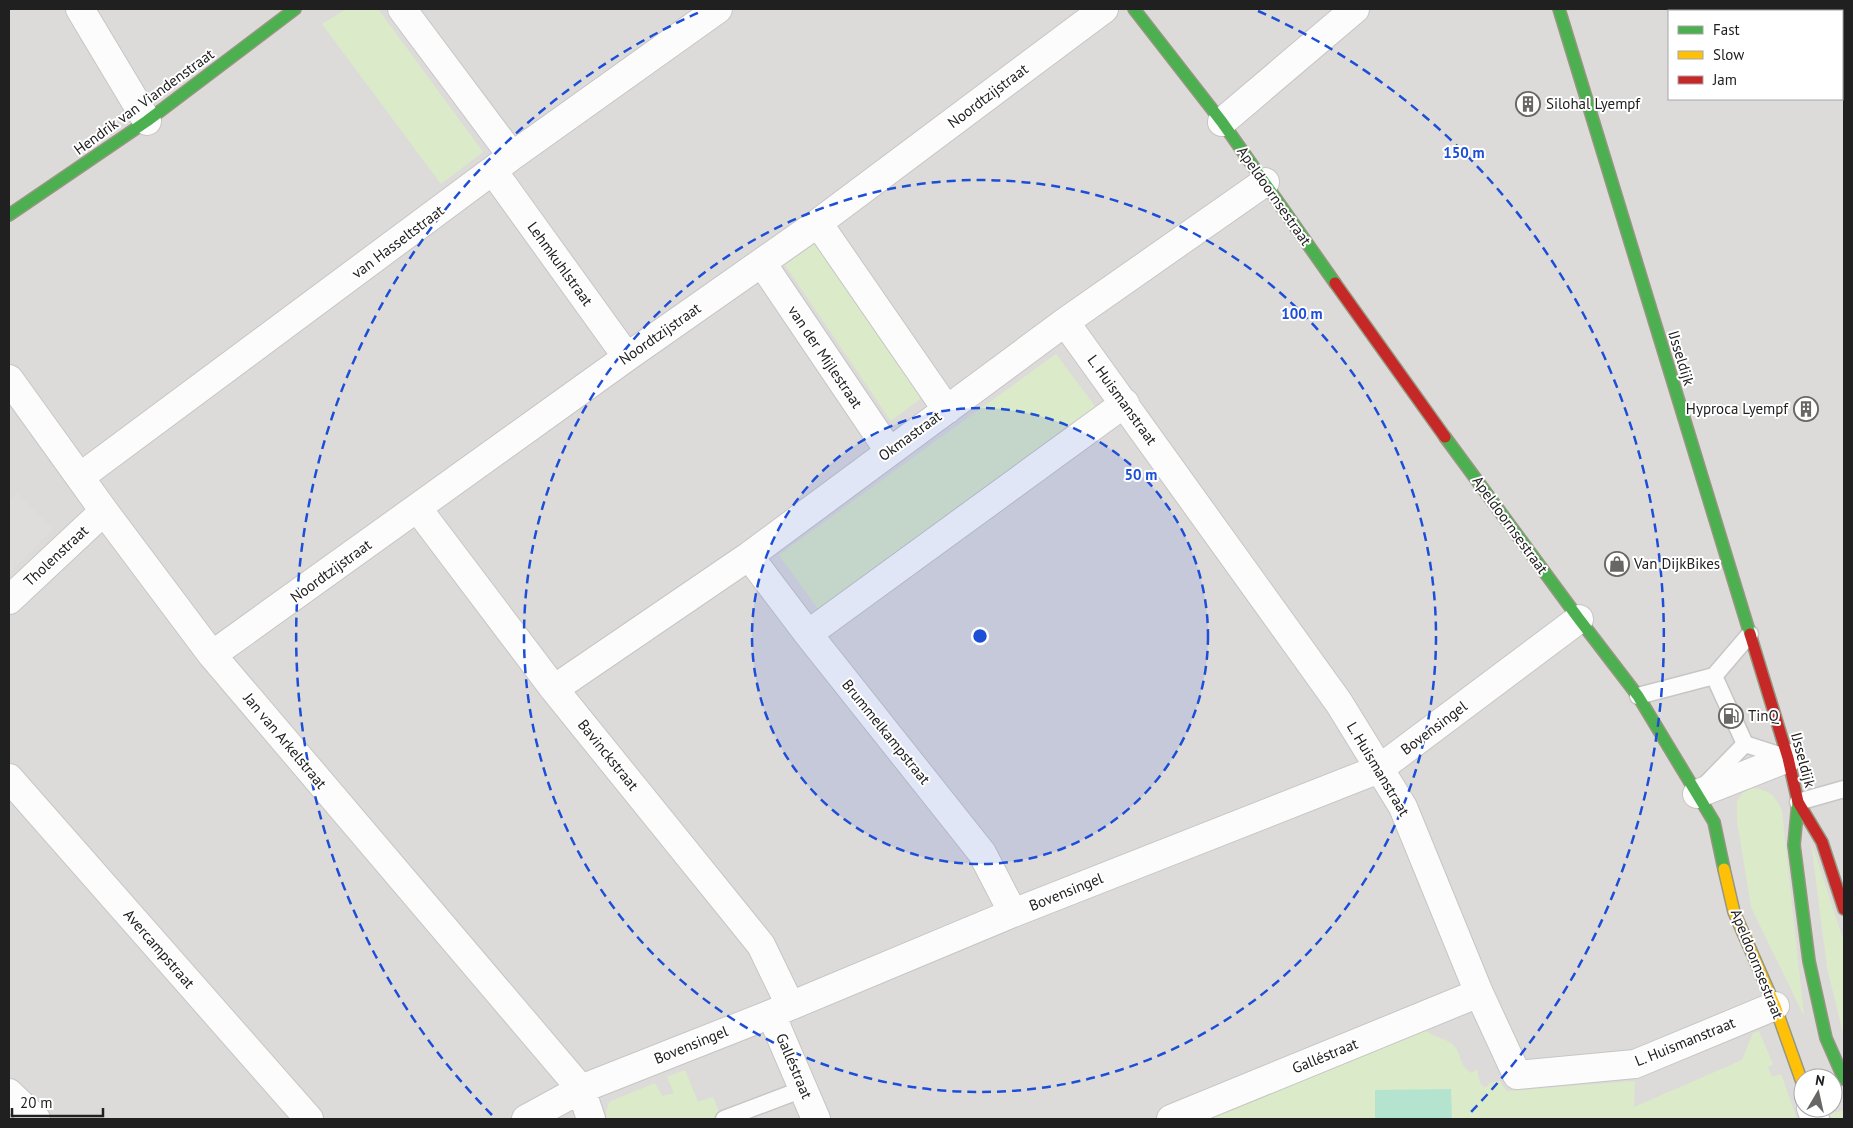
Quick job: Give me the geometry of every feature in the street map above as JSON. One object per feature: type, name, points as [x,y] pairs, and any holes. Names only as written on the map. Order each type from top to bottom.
[{"type":"street","points":[[80,9],[147,121]]},
{"type":"street","name":"Hendrik van Viandenstraat","points":[[9,215],[147,121],[295,9]]},
{"type":"street","name":"Lehmkuhlstraat","points":[[402,9],[627,357]]},
{"type":"street","name":"van Hasseltstraat","points":[[80,477],[502,164],[718,9]]},
{"type":"street","name":"Noordtzijstraat","points":[[212,656],[627,357],[818,223],[1104,9]]},
{"type":"street","name":"Apeldoornsestraat","points":[[1134,9],[1222,122],[1366,328],[1579,619],[1638,696],[1714,822],[1734,912],[1775,1006],[1797,1068]]},
{"type":"street","points":[[1222,122],[1355,9]]},
{"type":"street","name":"IJsseldijk","points":[[1560,9],[1788,758],[1798,802],[1794,845],[1809,961],[1826,1038],[1844,1079]]},
{"type":"street","name":"Okmastraat","points":[[554,689],[749,556],[1065,322],[1265,182]]},
{"type":"street","points":[[818,223],[947,410]]},
{"type":"street","name":"van der Mijlestraat","points":[[762,263],[889,451]]},
{"type":"street","name":"L. Huismanstraat","points":[[1065,322],[1339,704],[1403,807],[1480,993],[1517,1075],[1635,1064],[1775,1006]]},
{"type":"street","name":"Jan van Arkelstraat","points":[[9,379],[212,656],[581,1089]]},
{"type":"street","points":[[808,634],[1125,404]]},
{"type":"street","name":"Bavinckstraat","points":[[418,509],[554,689],[761,945],[781,1010]]},
{"type":"street","name":"Tholenstraat","points":[[9,600],[104,511]]},
{"type":"street","name":"Brummelkampstraat","points":[[749,556],[808,634],[982,853],[1013,913]]},
{"type":"street","name":"Bovensingel","points":[[526,1119],[581,1089],[781,1010],[1013,913],[1379,769],[1579,619]]},
{"type":"street","points":[[1697,794],[1788,758]]},
{"type":"street","name":"Avercampstraat","points":[[9,778],[309,1119]]},
{"type":"street","name":"IJsseldijk","points":[[1798,802],[1822,842],[1844,909]]},
{"type":"street","name":"Galléstraat","points":[[1170,1119],[1480,993]]},
{"type":"street","name":"Galléstraat","points":[[781,1010],[803,1089],[816,1119]]},
{"type":"street","points":[[581,1089],[591,1119]]},
{"type":"street","points":[[9,1093],[36,1119]]},
{"type":"lane","points":[[1638,696],[1714,676],[1750,634]]},
{"type":"lane","points":[[1714,676],[1745,744],[1788,758]]},
{"type":"lane","points":[[1697,794],[1745,744]]},
{"type":"lane","points":[[1798,802],[1844,789]]},
{"type":"lane","points":[[724,1119],[803,1089]]},
{"type":"shaded area","points":[[9,9],[1844,9],[1844,1119],[9,1119]]},
{"type":"shaded area","points":[[18,493],[53,529],[9,573],[9,502]]},
{"type":"green space","points":[[346,9],[378,9],[483,152],[441,184],[322,24]]},
{"type":"green space","points":[[815,244],[923,397],[891,421],[785,265]]},
{"type":"green space","points":[[1056,354],[1097,409],[819,610],[779,555]]},
{"type":"green space","points":[[1752,788],[1764,790],[1771,794],[1782,811],[1804,1016],[1751,907],[1737,820],[1737,801],[1744,792]]},
{"type":"green space","points":[[1811,841],[1844,942],[1844,1037],[1827,968]]},
{"type":"green space","points":[[1422,1026],[1431,1034],[1448,1041],[1455,1047],[1467,1070],[1471,1073],[1477,1069],[1480,1083],[1484,1087],[1488,1086],[1489,1083],[1500,1081],[1505,1089],[1509,1091],[1635,1081],[1634,1107],[1742,1060],[1753,1033],[1759,1031],[1773,1064],[1768,1067],[1772,1077],[1781,1074],[1793,1108],[1793,1118],[1797,1119],[1195,1119]]},
{"type":"green space","points":[[685,1070],[698,1102],[713,1097],[722,1119],[607,1119],[606,1112],[609,1102],[655,1083],[662,1096],[674,1093],[667,1077]]},
{"type":"green space","points":[[1451,1089],[1452,1119],[1375,1119],[1375,1090]]},
{"type":"green space","points":[[1843,1110],[1844,1119],[1832,1119],[1843,1118]]},
{"type":"traffic: fast","points":[[9,215],[147,121],[295,9]]},
{"type":"traffic: fast","points":[[1134,9],[1222,122],[1335,283]]},
{"type":"traffic: fast","points":[[1559,9],[1750,634]]},
{"type":"traffic: fast","points":[[1445,437],[1638,696],[1714,822],[1724,869]]},
{"type":"traffic: fast","points":[[1798,802],[1794,845],[1809,961],[1826,1038],[1844,1079]]},
{"type":"traffic: slow","points":[[1724,869],[1734,912],[1775,1006],[1797,1068]]},
{"type":"traffic: jam","points":[[1335,283],[1445,437]]},
{"type":"traffic: jam","points":[[1750,634],[1788,758],[1798,802],[1822,842],[1844,909]]},
{"type":"place","name":"Silohal Lyempf","points":[[1528,104]]},
{"type":"place","name":"Hyproca Lyempf","points":[[1806,409]]},
{"type":"place","name":"Van DijkBikes","points":[[1617,564]]},
{"type":"place","name":"TinQ","points":[[1731,716]]}]
